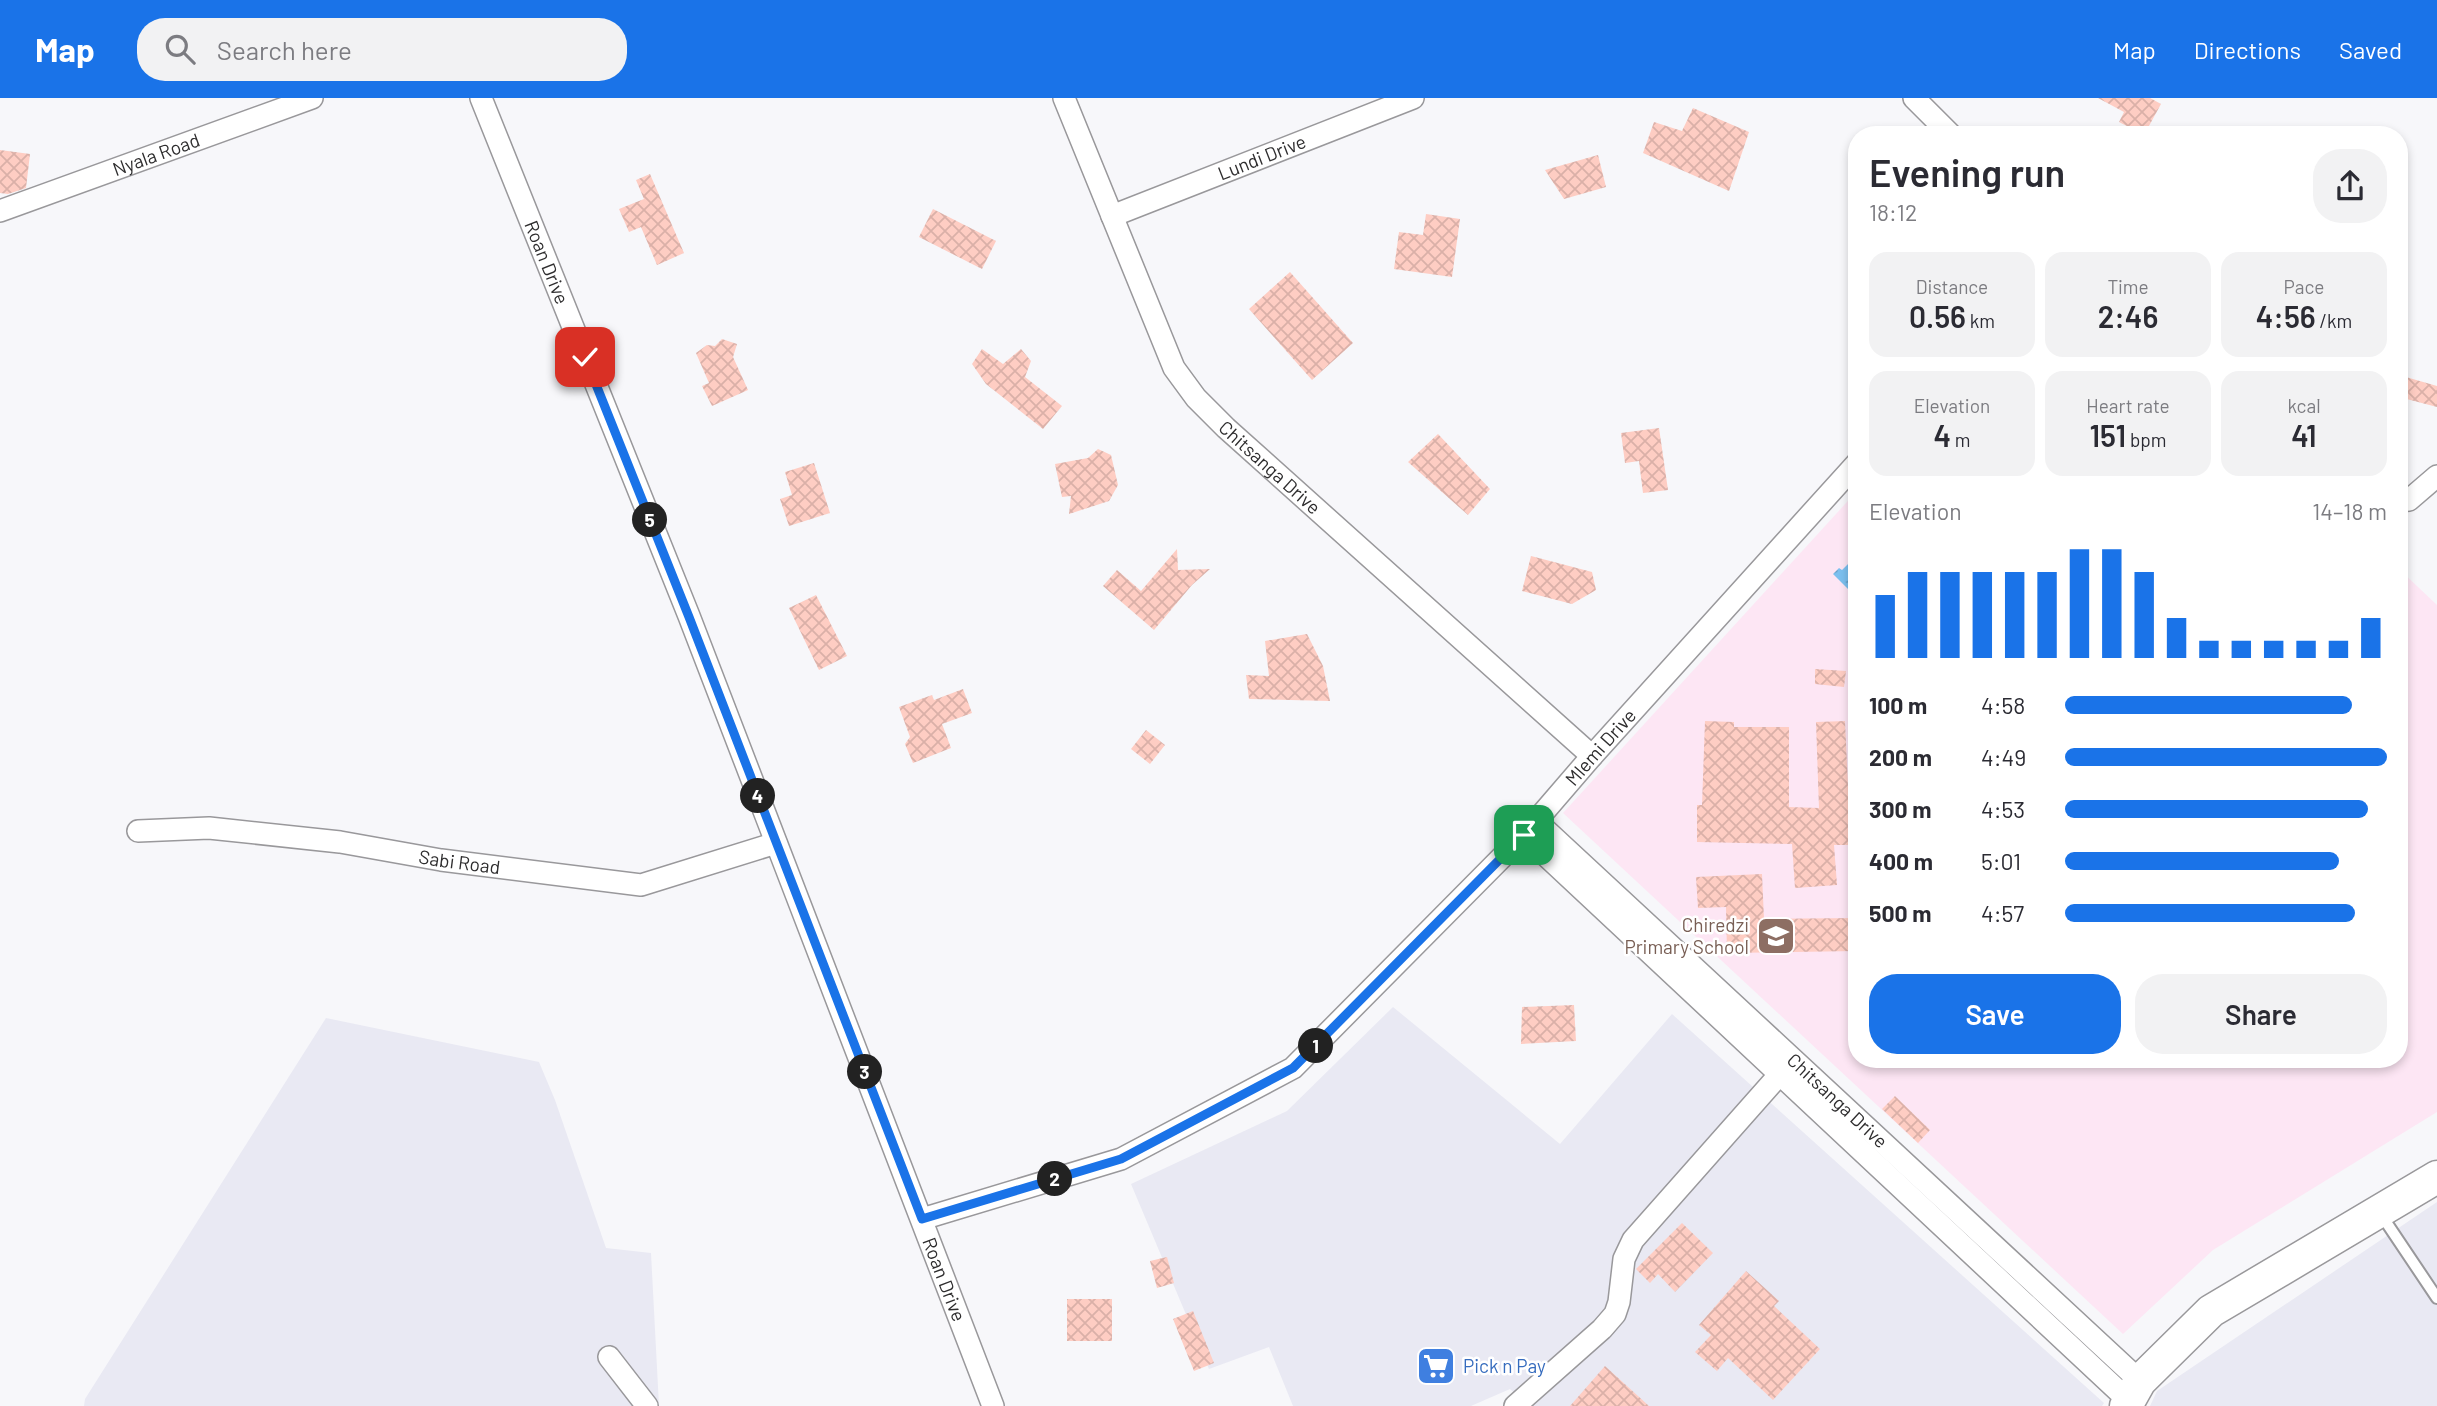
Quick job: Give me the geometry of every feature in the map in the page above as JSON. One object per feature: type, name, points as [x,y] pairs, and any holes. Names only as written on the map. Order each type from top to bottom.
[{"type":"street","name":"Nyala Road","points":[[0,212],[312,98]]},
{"type":"street","name":"Roan Drive","points":[[481,98],[689,617],[993,1406]]},
{"type":"street","name":"Chitsanga Drive","points":[[1064,98],[1174,368],[1196,398],[1592,756]]},
{"type":"street","name":"Lundi Drive","points":[[1112,216],[1413,98]]},
{"type":"street","points":[[1914,98],[1942,126]]},
{"type":"street","name":"Mlemi Drive","points":[[922,1219],[1121,1159],[1293,1068],[1530,828],[1848,473]]},
{"type":"street","points":[[2408,500],[2437,476]]},
{"type":"street","name":"Sabi Road","points":[[138,831],[209,828],[340,842],[441,860],[641,885],[776,843]]},
{"type":"street","name":"Chitsanga Drive","points":[[1530,828],[2132,1396]]},
{"type":"street","points":[[1530,828],[1780,1074],[2132,1396],[2211,1311],[2437,1177]]},
{"type":"street","points":[[1515,1406],[1602,1329],[1615,1314],[1624,1259],[1633,1240],[1780,1074]]},
{"type":"street","points":[[609,1357],[647,1406]]},
{"type":"lane","points":[[2379,1211],[2437,1298]]},
{"type":"shaded area","name":"Chiredzi Primary School","points":[[1848,501],[1848,1068],[2408,1068],[2408,578],[2437,605],[2437,1112],[2213,1250],[2123,1334],[1563,813]]},
{"type":"shaded area","points":[[1393,1007],[1560,1144],[1672,1014],[2104,1403],[2102,1406],[1529,1406],[1510,1389],[1471,1406],[1293,1406],[1269,1347],[1209,1369],[1131,1184],[1287,1111]]},
{"type":"shaded area","points":[[326,1018],[539,1062],[555,1100],[606,1248],[651,1253],[659,1406],[84,1406],[85,1399]]},
{"type":"shaded area","points":[[2437,1202],[2437,1406],[2150,1406],[2157,1391]]},
{"type":"water","points":[[1848,564],[1848,589],[1833,574],[1839,568],[1842,570]]},
{"type":"building","points":[[2098,98],[2150,98],[2161,104],[2149,126],[2127,126],[2119,122],[2124,112]]},
{"type":"building","points":[[1693,108],[1749,132],[1729,191],[1643,153],[1654,122],[1682,131]]},
{"type":"building","points":[[0,150],[30,154],[26,188],[8,194],[0,193]]},
{"type":"building","points":[[1598,155],[1606,187],[1564,199],[1545,170]]},
{"type":"building","points":[[650,174],[684,253],[657,265],[641,227],[629,232],[619,209],[644,199],[636,180]]},
{"type":"building","points":[[933,209],[996,241],[982,269],[919,237]]},
{"type":"building","points":[[1426,214],[1460,219],[1452,277],[1394,269],[1399,232],[1423,235]]},
{"type":"building","points":[[1290,272],[1353,343],[1312,380],[1249,309]]},
{"type":"building","points":[[722,339],[737,344],[733,357],[748,390],[712,406],[702,386],[709,383],[696,353],[707,345],[715,346]]},
{"type":"building","points":[[982,349],[1003,364],[1021,349],[1031,361],[1025,377],[1062,406],[1043,429],[986,384],[972,364]]},
{"type":"building","points":[[2408,378],[2437,386],[2437,407],[2408,399]]},
{"type":"building","points":[[1659,428],[1668,490],[1643,493],[1639,461],[1625,463],[1621,433]]},
{"type":"building","points":[[1438,434],[1490,489],[1468,515],[1408,462]]},
{"type":"building","points":[[1098,449],[1111,455],[1118,485],[1109,501],[1069,514],[1071,496],[1062,497],[1055,464],[1088,458]]},
{"type":"building","points":[[814,463],[830,513],[789,526],[780,499],[792,495],[785,472]]},
{"type":"building","points":[[1177,549],[1178,570],[1210,569],[1192,585],[1154,630],[1103,586],[1117,570],[1141,591]]},
{"type":"building","points":[[1531,556],[1592,572],[1596,590],[1572,604],[1522,591]]},
{"type":"building","points":[[816,595],[847,656],[819,670],[789,608]]},
{"type":"building","points":[[1307,634],[1323,666],[1330,701],[1249,699],[1246,675],[1269,676],[1265,641]]},
{"type":"building","points":[[1815,669],[1846,671],[1844,687],[1815,684]]},
{"type":"building","points":[[963,689],[972,713],[942,724],[951,748],[913,763],[905,744],[910,737],[899,707],[932,695],[934,700]]},
{"type":"building","points":[[1705,721],[1734,722],[1734,727],[1789,727],[1789,807],[1819,808],[1816,722],[1845,721],[1848,845],[1834,845],[1837,885],[1795,888],[1792,844],[1697,842],[1697,805],[1702,805]]},
{"type":"building","points":[[1146,730],[1165,745],[1150,764],[1131,749]]},
{"type":"building","points":[[1762,874],[1764,919],[1848,918],[1848,951],[1727,953],[1726,907],[1698,908],[1696,877]]},
{"type":"building","points":[[1574,1005],[1576,1041],[1521,1044],[1522,1007]]},
{"type":"building","points":[[1895,1096],[1930,1130],[1918,1143],[1882,1109]]},
{"type":"building","points":[[1682,1223],[1713,1253],[1675,1292],[1658,1274],[1650,1283],[1636,1269]]},
{"type":"building","points":[[1167,1257],[1174,1283],[1157,1288],[1150,1261]]},
{"type":"building","points":[[1746,1271],[1779,1301],[1774,1306],[1820,1349],[1773,1400],[1728,1358],[1717,1371],[1695,1352],[1711,1335],[1699,1325]]},
{"type":"building","points":[[1067,1299],[1112,1299],[1112,1341],[1067,1341]]},
{"type":"building","points":[[1193,1311],[1214,1363],[1194,1371],[1173,1319]]},
{"type":"building","points":[[1605,1366],[1649,1406],[1570,1406]]},
{"type":"place","name":"Chiredzi Primary School","points":[[1776,936]]},
{"type":"place","name":"Pick n Pay","points":[[1436,1366]]},
{"type":"route","points":[[585,357],[689,617],[922,1219],[1121,1159],[1293,1068],[1524,835]]}]
